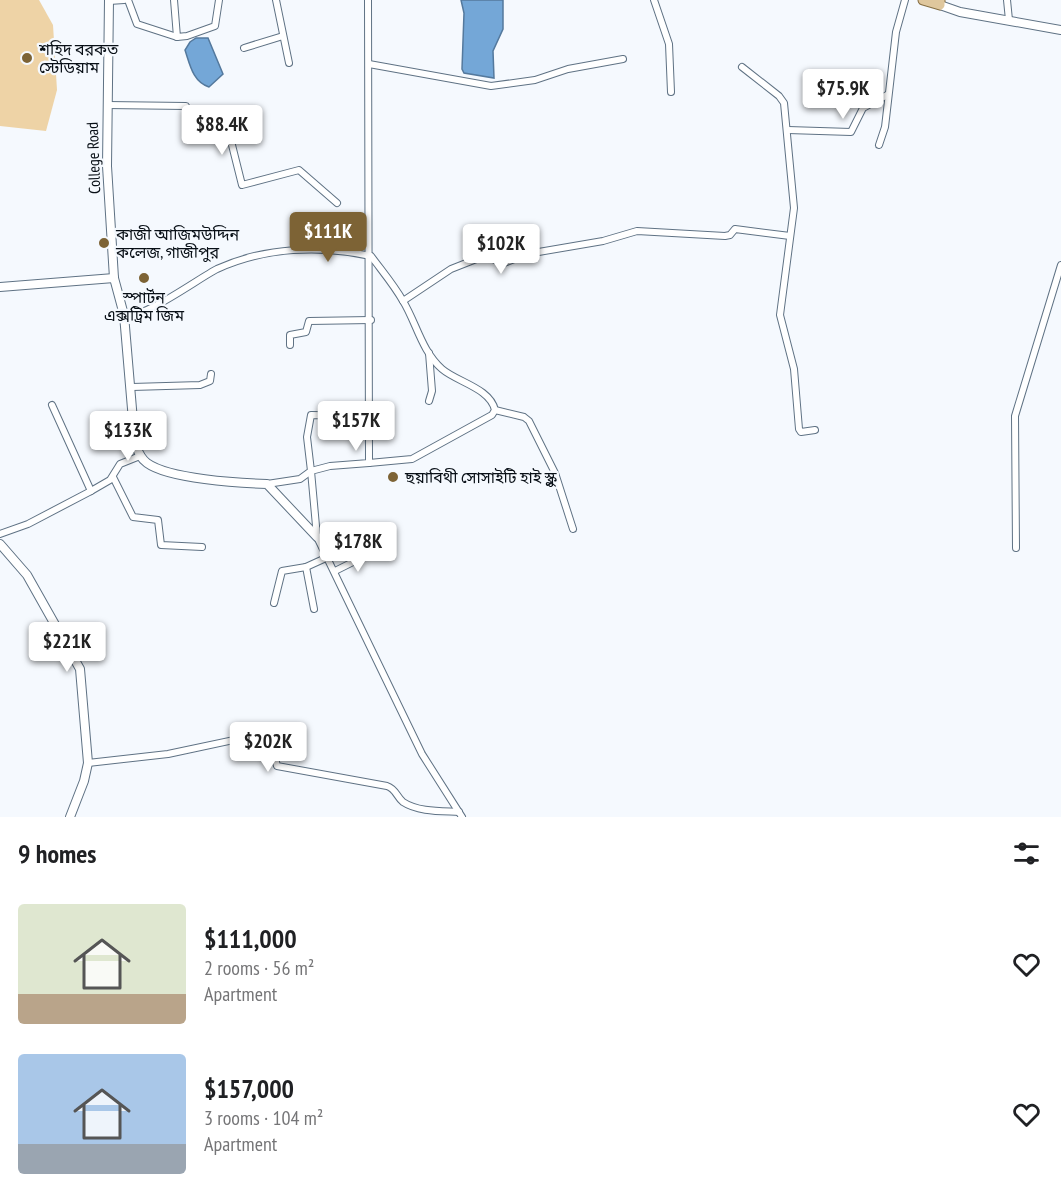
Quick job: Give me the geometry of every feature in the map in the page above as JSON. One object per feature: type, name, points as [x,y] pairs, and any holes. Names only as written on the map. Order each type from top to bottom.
[{"type":"main road","name":"College Road","points":[[109,0],[107,166],[114,278],[124,315],[132,387],[135,444],[140,456]]},
{"type":"main road","points":[[923,0],[1061,30]]},
{"type":"main road","points":[[0,287],[114,278]]},
{"type":"main road","points":[[140,456],[159,469],[227,483],[267,484],[317,537]]},
{"type":"main road","points":[[0,544],[27,575],[80,669],[88,763],[84,781],[70,817]]},
{"type":"street","points":[[109,0],[126,0],[137,24],[177,37],[187,36],[215,26],[219,0]]},
{"type":"street","points":[[174,0],[177,37]]},
{"type":"street","points":[[276,0],[289,63]]},
{"type":"street","points":[[368,0],[371,320],[369,463]]},
{"type":"street","points":[[654,0],[669,44],[672,92]]},
{"type":"street","points":[[879,145],[885,127],[896,32],[905,0]]},
{"type":"street","points":[[1007,0],[1009,20]]},
{"type":"street","points":[[244,48],[283,36]]},
{"type":"street","points":[[369,64],[491,86],[535,81],[568,69],[623,59]]},
{"type":"street","points":[[742,68],[779,96],[784,103],[788,130],[788,166],[794,208],[780,315],[794,369],[799,429],[801,432],[815,430]]},
{"type":"street","points":[[788,130],[851,132],[862,108],[887,95]]},
{"type":"street","points":[[107,105],[186,106],[197,138],[229,133],[242,185],[298,170],[337,202]]},
{"type":"street","points":[[403,300],[451,269],[484,256],[504,263],[527,254],[603,241],[637,231],[730,236],[735,229],[790,236]]},
{"type":"street","points":[[124,315],[129,316],[143,311],[216,269],[259,254],[294,249],[339,251],[370,256],[403,300],[429,353],[441,368],[494,403],[495,410],[492,415],[412,459],[330,466],[311,471],[300,479],[267,484]]},
{"type":"street","points":[[1016,548],[1014,423],[1018,400],[1058,290],[1061,265]]},
{"type":"street","points":[[290,345],[290,334],[306,332],[309,321],[371,320]]},
{"type":"street","points":[[429,353],[432,391],[429,401]]},
{"type":"street","points":[[132,387],[200,385],[210,381],[211,374]]},
{"type":"street","points":[[52,405],[91,491]]},
{"type":"street","points":[[495,410],[524,417],[528,421],[555,473],[573,529]]},
{"type":"street","points":[[370,416],[308,416],[307,437],[317,537],[422,754],[461,815]]},
{"type":"street","points":[[0,534],[28,524],[91,491],[113,477],[120,464],[140,456]]},
{"type":"street","points":[[113,477],[133,517],[158,520],[161,545],[202,547]]},
{"type":"street","points":[[335,571],[371,553]]},
{"type":"street","points":[[274,603],[282,571],[306,567],[328,557]]},
{"type":"street","points":[[306,567],[314,609]]},
{"type":"street","points":[[88,763],[168,754],[262,734],[270,738],[277,766],[387,786],[393,788],[406,803],[424,809],[461,815]]},
{"type":"shaded area","name":"শহিদ বরকত স্টেডিয়াম","points":[[0,0],[39,0],[53,25],[57,90],[46,131],[0,126]]},
{"type":"water","points":[[461,0],[503,0],[503,29],[493,51],[494,78],[464,73],[462,69],[464,13]]},
{"type":"water","points":[[196,38],[208,38],[223,74],[209,87],[196,77],[185,50]]},
{"type":"place","name":"শহিদ বরকত স্টেডিয়াম","points":[[27,58]]},
{"type":"place","name":"কাজী আজিমউদ্দিন কলেজ, গাজীপুর","points":[[104,243]]},
{"type":"place","name":"স্পার্টন এক্সট্রিম জিম","points":[[144,278]]},
{"type":"place","name":"ছয়াবিথী সোসাইটি হাই স্কুল","points":[[393,477]]}]
